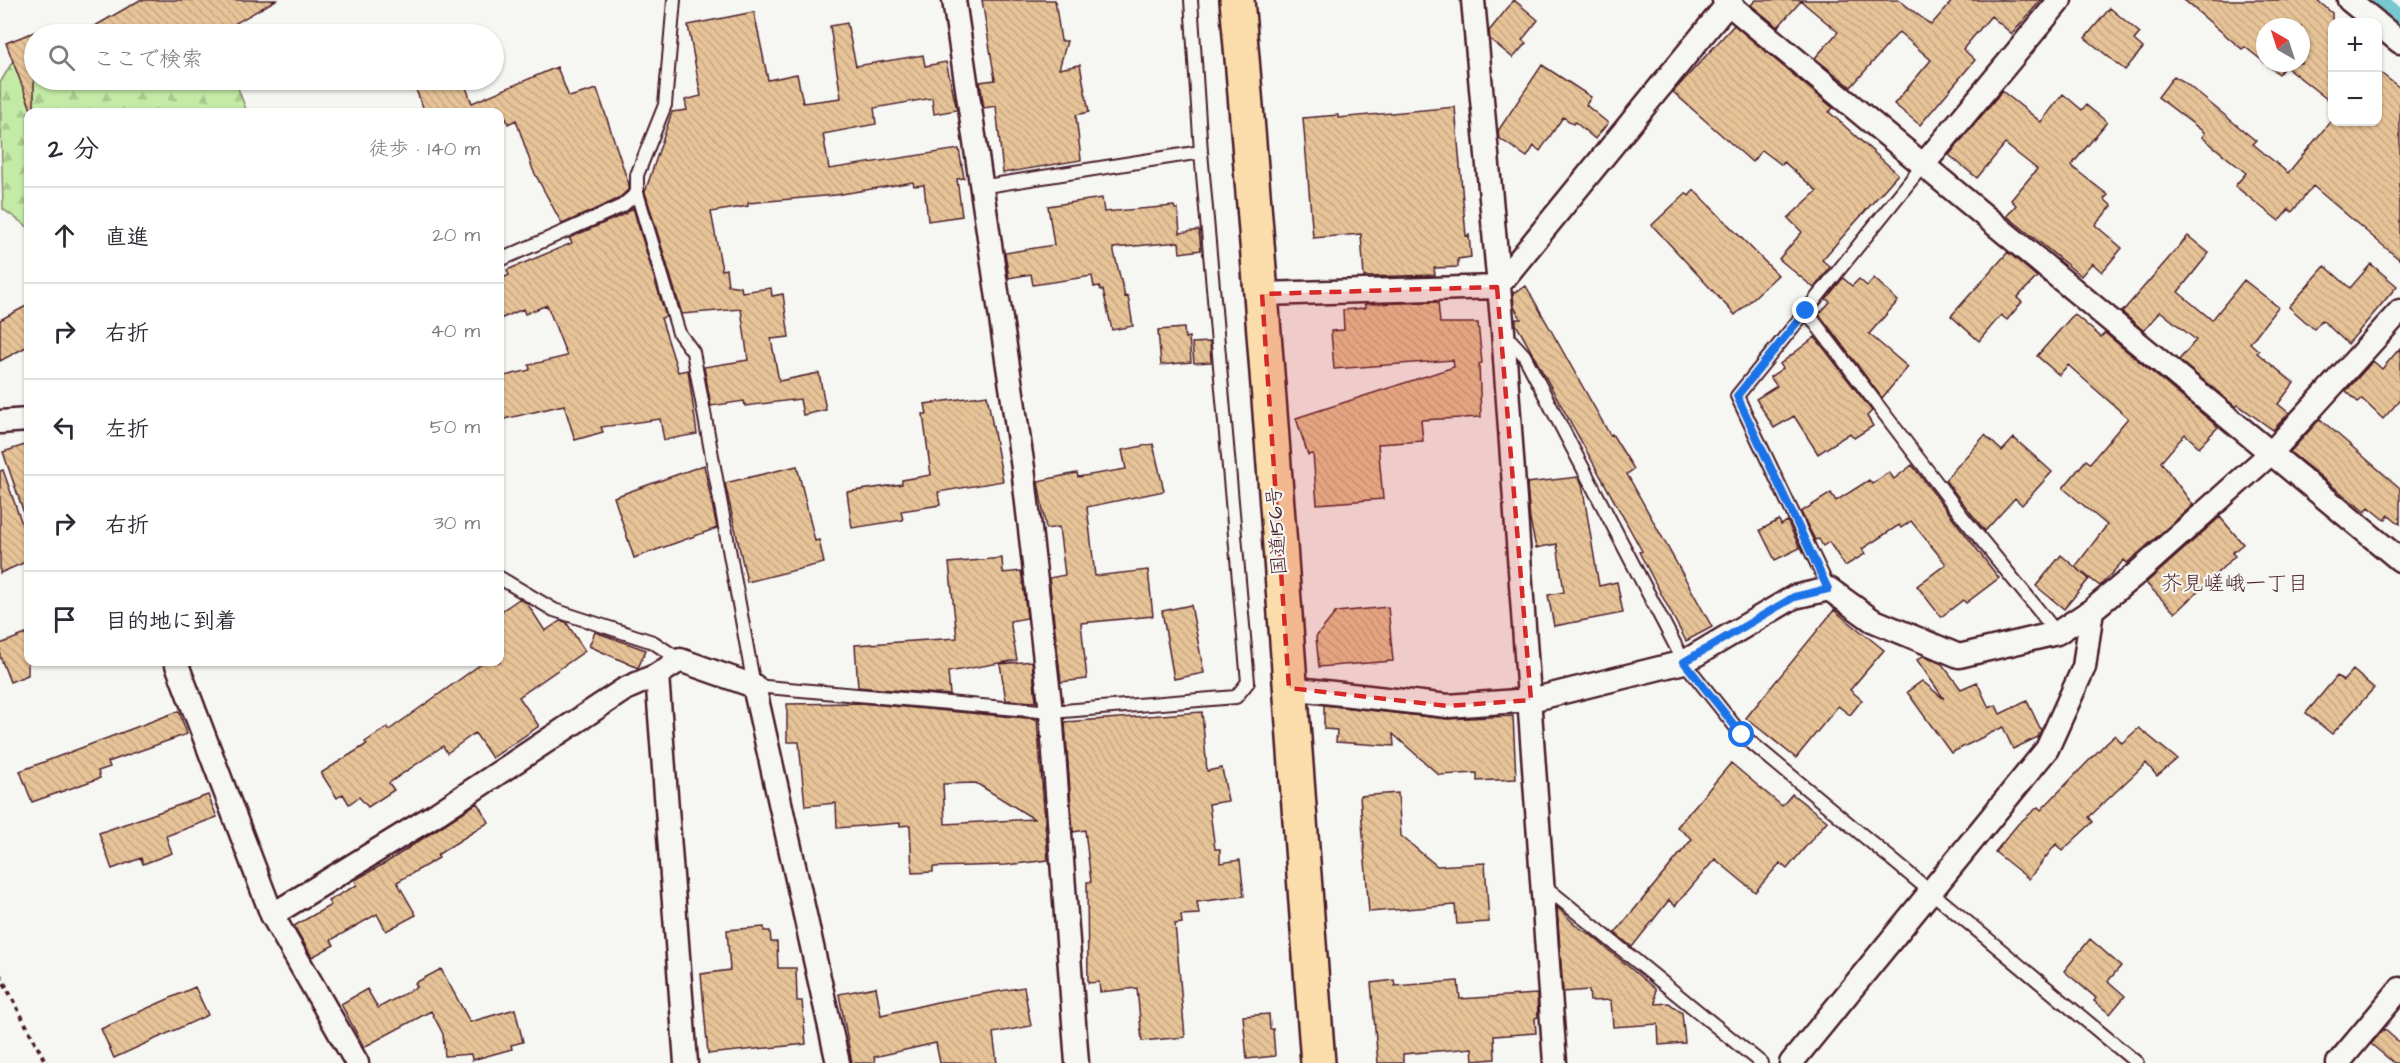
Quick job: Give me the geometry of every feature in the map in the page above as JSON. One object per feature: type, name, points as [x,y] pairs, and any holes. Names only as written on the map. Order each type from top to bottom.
[{"type":"highway","name":"国道156号","points":[[1237,0],[1262,294],[1318,1063]]},
{"type":"street","points":[[954,0],[1023,468],[1051,712],[1077,1063]]},
{"type":"street","points":[[1473,0],[1497,287],[1503,331],[1556,1063]]},
{"type":"street","points":[[1924,164],[2060,0]]},
{"type":"street","points":[[2349,0],[2371,18]]},
{"type":"street","points":[[1262,294],[1497,287],[1728,1],[2400,560]]},
{"type":"street","points":[[2382,27],[2400,42]]},
{"type":"street","points":[[1289,688],[1448,706],[1531,700],[1684,662],[1794,597],[1828,589],[1872,620],[1959,656],[2057,633],[2092,610],[2271,453],[2400,311]]},
{"type":"street","points":[[0,422],[24,420]]},
{"type":"street","points":[[1791,1063],[2047,749],[2084,667],[2092,610]]},
{"type":"street","points":[[272,915],[438,813],[625,689],[657,675],[680,660],[754,686],[838,1063]]},
{"type":"street","points":[[178,666],[272,915],[357,1063]]},
{"type":"street","points":[[657,675],[686,1063]]},
{"type":"street","points":[[2338,1063],[2400,989]]},
{"type":"lane","points":[[674,0],[665,105],[637,175],[637,193],[679,333],[693,352],[754,686],[1051,712],[1236,697],[1248,682],[1191,0]]},
{"type":"lane","points":[[980,187],[1202,153]]},
{"type":"lane","points":[[1828,589],[1737,396],[1924,164]]},
{"type":"lane","points":[[504,258],[622,206],[637,193]]},
{"type":"lane","points":[[1806,311],[1962,516],[2057,633]]},
{"type":"lane","points":[[1503,331],[1524,355],[1684,662],[1742,735],[2137,1063]]},
{"type":"lane","points":[[504,580],[554,610],[654,642],[680,660]]},
{"type":"lane","points":[[1543,885],[1761,1063]]},
{"type":"path","points":[[0,975],[46,1063]]},
{"type":"highlighted area","points":[[1497,287],[1531,700],[1448,706],[1289,688],[1262,294]]},
{"type":"green space","points":[[24,42],[24,90],[239,90],[246,108],[24,108],[24,224],[3,209],[0,83]]},
{"type":"building","points":[[140,0],[276,0],[234,24],[98,24]]},
{"type":"building","points":[[982,0],[1055,0],[1061,41],[1067,41],[1059,69],[1080,65],[1089,112],[1076,115],[1081,160],[1003,173],[996,106],[984,108],[980,82],[995,80]]},
{"type":"building","points":[[1514,0],[1538,20],[1522,40],[1526,43],[1513,58],[1490,39],[1489,31]]},
{"type":"building","points":[[1756,0],[1899,0],[1931,25],[1953,0],[2041,0],[2012,34],[1991,16],[1963,49],[1975,60],[1920,125],[1894,104],[1931,60],[1899,32],[1851,87],[1815,58],[1838,32],[1801,1],[1778,27],[1751,5]]},
{"type":"building","points":[[2184,0],[2317,0],[2332,13],[2332,18],[2328,18],[2328,100],[2293,72],[2310,72],[2310,18],[2256,18],[2256,56],[2245,47],[2242,49]]},
{"type":"building","points":[[2110,8],[2140,33],[2134,40],[2143,48],[2125,70],[2085,38]]},
{"type":"building","points":[[754,12],[768,80],[797,74],[803,103],[841,98],[830,26],[847,23],[856,66],[923,55],[925,66],[946,62],[957,110],[934,114],[932,98],[874,108],[876,124],[823,134],[829,169],[959,149],[964,178],[957,179],[962,216],[928,221],[924,185],[914,186],[913,182],[836,195],[748,203],[748,206],[711,212],[722,270],[726,269],[728,285],[741,287],[742,292],[771,288],[772,296],[783,294],[789,337],[771,339],[779,381],[819,373],[826,410],[803,415],[800,399],[745,406],[744,401],[711,406],[704,367],[748,360],[741,309],[682,314],[645,192],[672,112],[687,110],[685,100],[701,96],[688,25]]},
{"type":"building","points":[[1734,25],[1833,108],[1829,112],[1898,174],[1822,260],[1830,267],[1814,288],[1779,259],[1802,232],[1788,218],[1817,191],[1784,162],[1782,165],[1762,150],[1752,162],[1673,92]]},
{"type":"building","points":[[24,36],[24,90],[34,90],[34,108],[30,108],[6,43]]},
{"type":"building","points":[[1542,65],[1591,97],[1586,105],[1608,123],[1595,139],[1575,122],[1573,124],[1563,117],[1540,151],[1534,146],[1527,157],[1499,138],[1498,131]]},
{"type":"building","points":[[557,67],[569,97],[597,89],[629,189],[618,199],[562,224],[533,170],[516,120],[508,124],[504,108],[423,108],[416,90],[467,90],[472,103]]},
{"type":"building","points":[[2382,74],[2400,88],[2400,260],[2313,186],[2292,212],[2289,209],[2279,221],[2235,186],[2246,173],[2202,137],[2205,133],[2158,97],[2174,76],[2183,81],[2256,141],[2253,144],[2288,173],[2328,124],[2382,126]]},
{"type":"building","points":[[2002,91],[2041,122],[2063,94],[2082,110],[2086,105],[2107,122],[2071,166],[2108,195],[2104,199],[2112,206],[2095,225],[2122,248],[2102,272],[2092,263],[2081,276],[2007,216],[2016,205],[2011,200],[2037,169],[2005,144],[1977,178],[1949,155]]},
{"type":"building","points":[[1455,107],[1466,236],[1469,235],[1471,257],[1458,259],[1458,267],[1434,268],[1435,275],[1364,277],[1361,234],[1313,238],[1303,118],[1338,115],[1338,118]]},
{"type":"building","points":[[1694,190],[1778,275],[1735,315],[1652,225],[1686,193],[1689,196]]},
{"type":"building","points":[[1102,198],[1104,212],[1174,206],[1178,209],[1180,233],[1199,230],[1201,250],[1180,253],[1179,242],[1113,248],[1125,297],[1128,296],[1133,326],[1112,330],[1103,290],[1099,286],[1094,287],[1092,276],[1033,285],[1031,274],[1009,278],[1005,253],[1054,245],[1048,206]]},
{"type":"building","points":[[633,208],[666,317],[661,318],[678,372],[688,370],[697,434],[664,440],[660,419],[601,427],[603,432],[575,440],[564,405],[504,419],[504,376],[530,370],[529,365],[567,356],[547,305],[525,314],[523,309],[504,317],[504,278],[509,275],[507,270],[572,243],[569,238],[625,214]]},
{"type":"building","points":[[2188,236],[2209,253],[2178,292],[2212,320],[2244,280],[2278,307],[2250,343],[2259,351],[2257,353],[2294,383],[2278,404],[2289,413],[2273,430],[2238,405],[2236,407],[2179,360],[2196,340],[2160,311],[2144,331],[2122,312]]},
{"type":"building","points":[[2008,252],[2037,277],[2017,298],[2022,302],[2007,320],[2001,315],[1979,341],[1951,316]]},
{"type":"building","points":[[2371,264],[2397,286],[2348,344],[2322,320],[2314,329],[2289,307],[2325,266],[2350,288]]},
{"type":"building","points":[[1843,278],[1852,286],[1859,279],[1867,286],[1874,278],[1898,301],[1869,334],[1908,367],[1882,398],[1819,314],[1830,302],[1826,299]]},
{"type":"building","points":[[1526,286],[1610,435],[1612,434],[1634,469],[1627,474],[1712,627],[1686,641],[1639,552],[1642,551],[1516,324],[1516,319],[1521,319],[1514,307],[1513,293]]},
{"type":"building","points":[[1438,302],[1440,323],[1478,323],[1482,363],[1479,364],[1481,417],[1421,420],[1423,441],[1378,444],[1383,499],[1317,504],[1313,454],[1308,455],[1296,418],[1454,367],[1453,360],[1334,369],[1331,331],[1344,330],[1343,310],[1365,308],[1365,304]]},
{"type":"building","points":[[24,307],[24,348],[0,361],[0,320]]},
{"type":"building","points":[[2074,314],[2101,337],[2105,333],[2218,427],[2199,447],[2185,434],[2161,462],[2193,505],[2127,563],[2124,560],[2100,586],[2075,567],[2107,525],[2063,488],[2086,460],[2090,463],[2128,418],[2068,365],[2059,375],[2037,356]]},
{"type":"building","points":[[1184,328],[1185,338],[1189,337],[1191,362],[1161,365],[1158,330]]},
{"type":"building","points":[[1815,337],[1872,411],[1867,416],[1873,426],[1854,438],[1850,433],[1818,454],[1794,416],[1774,428],[1756,399],[1777,386],[1770,377],[1783,368],[1780,364]]},
{"type":"building","points":[[1210,342],[1211,362],[1194,363],[1192,343]]},
{"type":"building","points":[[2400,348],[2400,400],[2383,419],[2362,399],[2358,402],[2346,391],[2373,361],[2382,369]]},
{"type":"building","points":[[987,395],[1003,481],[938,492],[940,505],[901,511],[903,520],[852,528],[847,492],[902,484],[902,480],[931,475],[923,414],[927,414],[925,404]]},
{"type":"building","points":[[2320,419],[2400,488],[2400,524],[2389,515],[2385,520],[2369,507],[2365,512],[2290,452]]},
{"type":"building","points":[[1985,435],[2002,451],[2014,438],[2052,472],[2022,505],[2015,498],[1985,531],[1945,480]]},
{"type":"building","points":[[1153,444],[1164,491],[1087,507],[1095,576],[1148,570],[1153,616],[1081,623],[1087,679],[1061,682],[1049,578],[1065,575],[1059,527],[1046,529],[1038,481],[1077,473],[1078,477],[1126,469],[1122,450]]},
{"type":"building","points":[[24,445],[24,513],[3,452]]},
{"type":"building","points":[[704,465],[717,528],[634,558],[614,497]]},
{"type":"building","points":[[1912,465],[1999,578],[1966,603],[1963,600],[1941,617],[1917,586],[1946,564],[1911,521],[1901,528],[1899,525],[1862,549],[1865,554],[1845,566],[1829,542],[1823,546],[1819,539],[1815,540],[1801,512],[1831,493],[1836,501],[1869,480],[1872,484],[1889,472],[1894,479]]},
{"type":"building","points":[[797,466],[815,541],[819,540],[824,563],[747,582],[725,483]]},
{"type":"building","points":[[3,470],[24,530],[24,563],[0,573],[0,471]]},
{"type":"building","points":[[1578,477],[1582,484],[1599,586],[1617,582],[1623,613],[1554,626],[1548,595],[1564,592],[1557,544],[1536,548],[1530,520],[1527,483]]},
{"type":"building","points":[[2220,517],[2243,544],[2232,553],[2235,556],[2175,613],[2146,583]]},
{"type":"building","points":[[1779,520],[1781,525],[1787,521],[1800,548],[1775,560],[1760,530]]},
{"type":"building","points":[[2061,555],[2089,579],[2064,609],[2036,586]]},
{"type":"building","points":[[1002,558],[1003,573],[1021,571],[1023,583],[1027,618],[1010,621],[1017,660],[948,672],[950,695],[858,687],[855,645],[957,638],[949,563]]},
{"type":"building","points":[[519,599],[527,603],[545,631],[560,621],[566,622],[585,651],[519,697],[539,726],[492,758],[475,733],[447,753],[443,746],[389,783],[394,790],[368,807],[359,797],[349,804],[343,794],[337,798],[321,773],[367,744],[365,742],[387,727],[389,730],[478,666],[504,666],[504,609]]},
{"type":"building","points":[[1191,605],[1204,673],[1174,679],[1162,611]]},
{"type":"building","points":[[1388,607],[1393,661],[1319,667],[1316,637],[1336,612]]},
{"type":"building","points":[[1834,610],[1884,650],[1850,690],[1862,700],[1850,715],[1838,706],[1796,758],[1746,718]]},
{"type":"building","points":[[595,632],[646,650],[638,668],[589,646]]},
{"type":"building","points":[[24,635],[24,666],[28,666],[28,675],[10,682],[0,656],[0,644]]},
{"type":"building","points":[[1923,656],[1942,664],[1961,689],[1977,682],[1989,708],[1996,705],[2000,714],[2027,701],[2041,730],[2038,737],[2013,749],[2003,727],[1951,753],[1907,692],[1922,681],[1944,699],[1917,660]]},
{"type":"building","points":[[1032,661],[1036,702],[1006,700],[1000,664]]},
{"type":"building","points":[[2353,670],[2374,688],[2332,734],[2306,713],[2337,676],[2343,681]]},
{"type":"building","points":[[859,703],[1037,719],[1048,860],[1006,865],[933,867],[933,872],[912,873],[910,825],[900,826],[900,823],[837,828],[836,803],[805,806],[799,742],[787,742],[787,704]],"holes":[[[976,783],[1034,819],[945,824],[943,784]]]},
{"type":"building","points":[[1324,705],[1447,719],[1513,716],[1516,779],[1477,781],[1477,773],[1439,775],[1393,734],[1394,746],[1336,742],[1337,730],[1324,729]]},
{"type":"building","points":[[179,711],[187,734],[108,762],[110,767],[98,771],[100,778],[32,802],[20,771]]},
{"type":"building","points":[[1202,712],[1207,771],[1222,768],[1228,801],[1209,804],[1215,849],[1220,849],[1220,863],[1240,860],[1244,896],[1197,902],[1199,914],[1181,915],[1182,923],[1175,924],[1185,1037],[1142,1041],[1137,988],[1100,992],[1099,982],[1088,983],[1087,882],[1091,882],[1085,830],[1073,832],[1065,722]]},
{"type":"building","points":[[2139,728],[2177,759],[2157,776],[2146,763],[2089,817],[2093,822],[2062,851],[2056,844],[2029,879],[1995,852],[2018,824],[2038,807],[2041,810],[2115,735],[2122,743]]},
{"type":"building","points":[[1731,763],[1782,806],[1792,794],[1827,821],[1787,869],[1780,863],[1755,892],[1715,859],[1675,906],[1669,900],[1632,947],[1615,933],[1692,839],[1677,827]]},
{"type":"building","points":[[1398,793],[1401,836],[1437,866],[1485,863],[1489,922],[1457,924],[1455,905],[1369,912],[1360,796]]},
{"type":"building","points":[[208,795],[217,817],[166,836],[172,853],[143,864],[141,858],[112,869],[99,833]]},
{"type":"building","points":[[477,803],[489,822],[437,855],[439,858],[397,882],[416,915],[386,931],[377,914],[331,940],[334,945],[312,957],[294,926],[331,905],[328,901],[357,885],[355,880],[387,862]]},
{"type":"building","points":[[1557,907],[1655,989],[1656,1004],[1669,1003],[1682,1013],[1685,1043],[1659,1045],[1658,1024],[1613,1027],[1611,1000],[1590,1001],[1589,990],[1563,992]]},
{"type":"building","points":[[764,927],[764,931],[770,931],[771,942],[777,942],[778,968],[796,968],[797,1001],[802,1001],[806,1044],[708,1054],[701,974],[730,970],[727,930]]},
{"type":"building","points":[[2090,939],[2121,966],[2108,981],[2125,996],[2110,1014],[2094,1001],[2096,998],[2064,971]]},
{"type":"building","points":[[441,969],[470,1022],[515,1009],[523,1042],[511,1045],[512,1049],[472,1060],[471,1054],[445,1056],[443,1034],[431,1011],[364,1047],[341,1004],[367,989],[378,1008],[417,987],[415,983]]},
{"type":"building","points":[[1394,980],[1395,986],[1458,981],[1460,999],[1537,994],[1536,1033],[1494,1036],[1495,1059],[1473,1061],[1472,1048],[1403,1054],[1403,1063],[1378,1063],[1371,983]]},
{"type":"building","points":[[195,987],[208,1015],[114,1058],[101,1029]]},
{"type":"building","points":[[876,987],[881,1015],[937,1002],[1024,987],[1031,1026],[993,1033],[997,1063],[940,1063],[936,1043],[874,1057],[875,1063],[852,1063],[839,994]]},
{"type":"building","points":[[1269,1014],[1270,1029],[1273,1029],[1275,1056],[1247,1059],[1243,1016]]},
{"type":"building","points":[[2384,1029],[2400,1043],[2400,1063],[2394,1063],[2371,1044]]},
{"type":"waterway","points":[[2371,0],[2400,25]]},
{"type":"district","name":"芥見嵯峨一丁目","points":[[2235,583]]},
{"type":"route","points":[[1742,735],[1684,662],[1794,597],[1828,589],[1737,396],[1806,311]]}]
